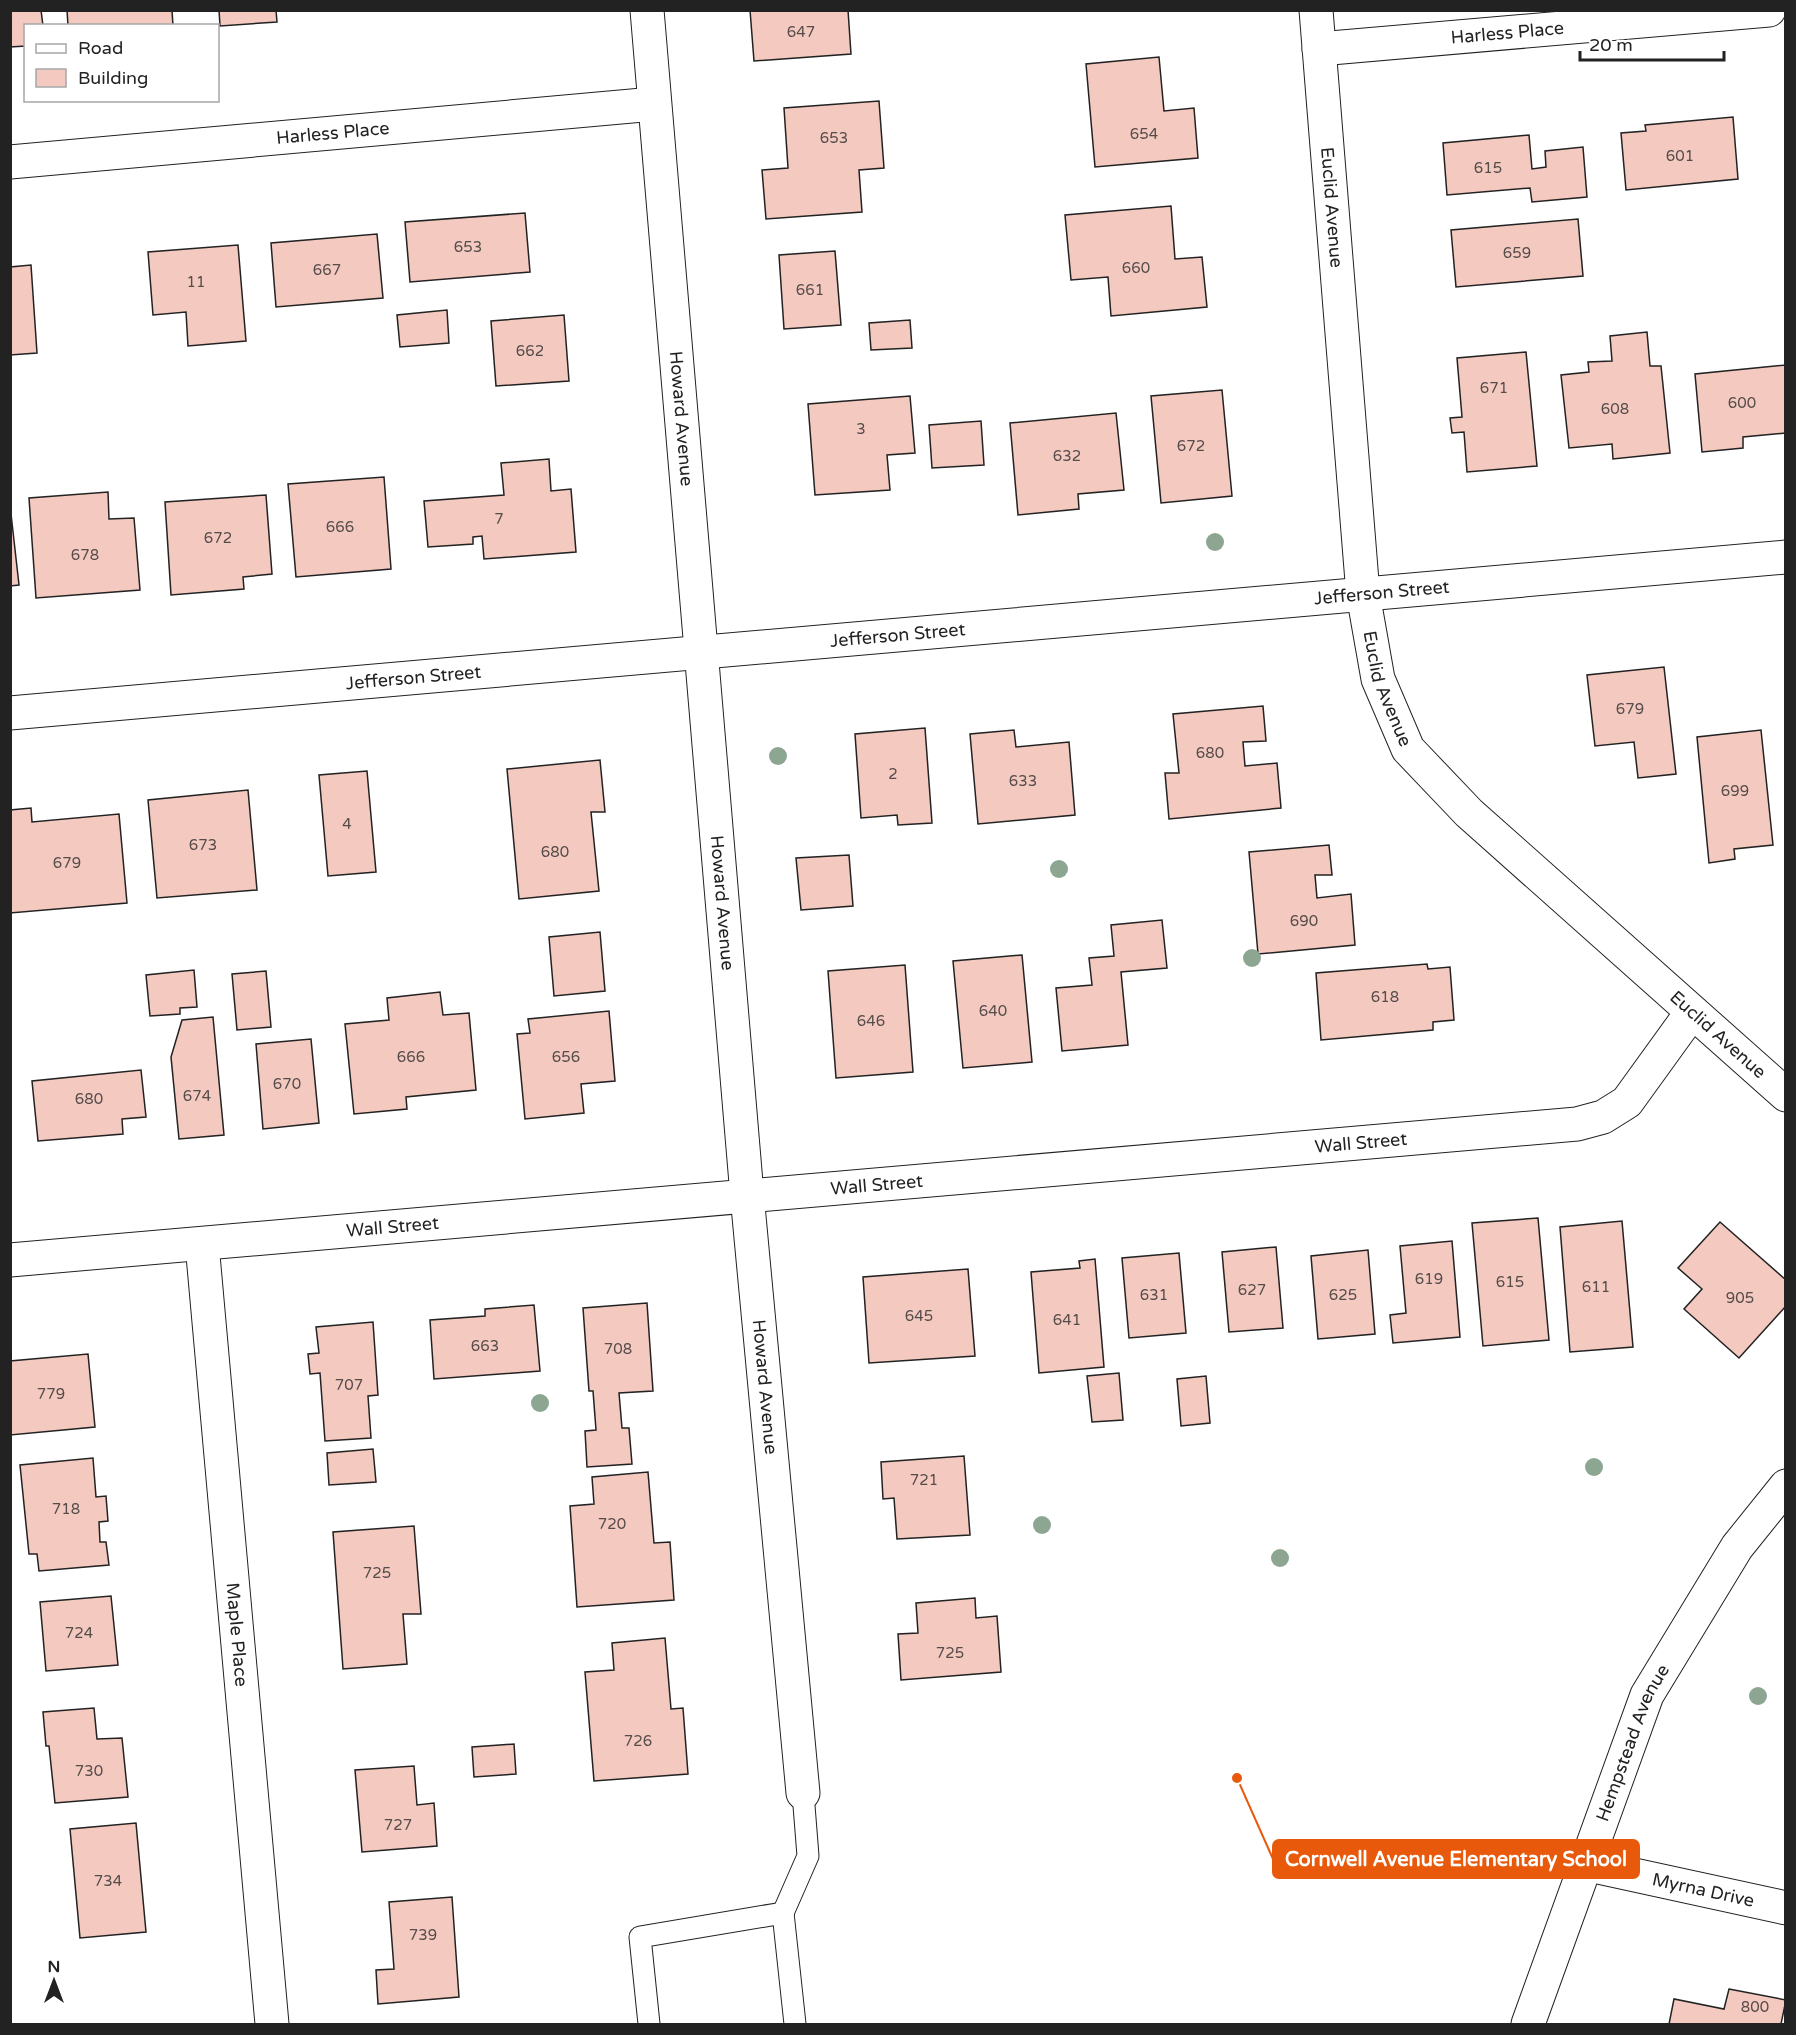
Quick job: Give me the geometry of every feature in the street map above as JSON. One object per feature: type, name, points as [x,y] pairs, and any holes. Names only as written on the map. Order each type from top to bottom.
[{"type":"street","name":"Howard Avenue","points":[[647,10],[747,1196],[803,1793]]},
{"type":"street","name":"Euclid Avenue","points":[[1316,10],[1363,594],[1378,679],[1408,750],[1469,813],[1785,1095]]},
{"type":"street","name":"Harless Place","points":[[1319,49],[1769,10]]},
{"type":"street","name":"Harless Place","points":[[10,162],[654,104]]},
{"type":"street","name":"Jefferson Street","points":[[10,713],[1785,557]]},
{"type":"street","name":"Wall Street","points":[[10,1260],[1576,1124],[1603,1117],[1628,1102],[1692,1012]]},
{"type":"street","name":"Maple Place","points":[[202,1244],[272,2025]]},
{"type":"street","name":"Hempstead Avenue","points":[[1528,2025],[1584,1864],[1647,1695],[1737,1547],[1785,1486]]},
{"type":"street","name":"Myrna Drive","points":[[1584,1864],[1785,1908]]},
{"type":"lane","points":[[795,2025],[783,1913],[808,1856],[803,1793]]},
{"type":"lane","points":[[649,2025],[640,1937],[783,1913]]},
{"type":"building","points":[[10,10],[41,10],[43,24],[24,24],[24,46],[10,47]]},
{"type":"building","points":[[67,10],[172,10],[173,24],[68,24]]},
{"type":"building","points":[[219,10],[276,10],[277,22],[220,26]]},
{"type":"building","points":[[750,10],[848,10],[851,54],[754,61]]},
{"type":"building","points":[[1159,57],[1164,111],[1194,108],[1198,158],[1095,167],[1086,64]]},
{"type":"building","points":[[879,101],[884,168],[859,170],[862,212],[766,219],[762,170],[788,168],[784,108]]},
{"type":"building","points":[[1733,117],[1738,179],[1626,190],[1621,133],[1646,131],[1645,125]]},
{"type":"building","points":[[1529,135],[1532,169],[1546,167],[1545,151],[1583,147],[1587,197],[1532,202],[1530,188],[1447,195],[1443,143]]},
{"type":"building","points":[[1171,206],[1175,259],[1202,257],[1207,307],[1111,316],[1108,277],[1071,280],[1065,215]]},
{"type":"building","points":[[525,213],[530,272],[410,282],[405,222]]},
{"type":"building","points":[[1578,219],[1583,276],[1456,287],[1451,230]]},
{"type":"building","points":[[377,234],[383,298],[276,307],[271,243]]},
{"type":"building","points":[[238,245],[246,341],[188,346],[186,312],[153,315],[148,252]]},
{"type":"building","points":[[835,251],[841,325],[784,329],[779,255]]},
{"type":"building","points":[[31,265],[37,353],[10,355],[10,267]]},
{"type":"building","points":[[447,310],[449,343],[400,347],[397,315]]},
{"type":"building","points":[[564,315],[569,381],[496,386],[491,321]]},
{"type":"building","points":[[910,320],[912,348],[871,350],[869,323]]},
{"type":"building","points":[[1647,332],[1650,366],[1661,366],[1670,453],[1613,459],[1612,444],[1569,448],[1561,375],[1589,372],[1588,362],[1612,361],[1610,336]]},
{"type":"building","points":[[1526,352],[1537,466],[1467,472],[1464,432],[1452,433],[1450,418],[1462,417],[1457,358]]},
{"type":"building","points":[[1786,365],[1786,433],[1743,437],[1743,448],[1702,452],[1695,374]]},
{"type":"building","points":[[1222,390],[1232,496],[1161,503],[1151,396]]},
{"type":"building","points":[[910,396],[915,453],[887,455],[890,490],[815,495],[808,404]]},
{"type":"building","points":[[1116,413],[1124,490],[1078,494],[1079,509],[1018,515],[1010,423]]},
{"type":"building","points":[[981,421],[984,465],[932,468],[929,425]]},
{"type":"building","points":[[549,459],[551,491],[571,489],[576,552],[484,559],[482,536],[473,537],[473,544],[428,547],[424,501],[504,495],[501,463]]},
{"type":"building","points":[[384,477],[391,569],[296,577],[288,484]]},
{"type":"building","points":[[108,492],[109,519],[134,518],[140,590],[36,598],[29,498]]},
{"type":"building","points":[[266,495],[272,574],[243,577],[244,589],[171,595],[165,502]]},
{"type":"building","points":[[10,505],[19,585],[10,586]]},
{"type":"building","points":[[1664,667],[1676,774],[1638,778],[1634,742],[1595,746],[1587,675]]},
{"type":"building","points":[[1263,706],[1266,741],[1243,742],[1245,766],[1277,763],[1281,808],[1169,819],[1165,773],[1179,773],[1173,714]]},
{"type":"building","points":[[925,728],[932,823],[898,825],[897,815],[861,818],[855,734]]},
{"type":"building","points":[[1014,730],[1016,747],[1069,742],[1075,815],[978,824],[970,734]]},
{"type":"building","points":[[1761,730],[1773,845],[1734,849],[1735,859],[1709,863],[1697,737]]},
{"type":"building","points":[[600,760],[605,812],[591,812],[599,891],[519,899],[507,769]]},
{"type":"building","points":[[367,771],[376,872],[328,876],[319,775]]},
{"type":"building","points":[[248,790],[257,890],[157,898],[148,800]]},
{"type":"building","points":[[31,808],[32,822],[119,814],[127,903],[10,913],[10,810]]},
{"type":"building","points":[[1329,845],[1332,875],[1315,875],[1317,898],[1351,894],[1355,945],[1258,954],[1249,852]]},
{"type":"building","points":[[849,855],[853,906],[801,910],[796,858]]},
{"type":"building","points":[[1162,920],[1167,968],[1121,972],[1128,1045],[1062,1051],[1056,988],[1092,985],[1089,958],[1114,956],[1111,925]]},
{"type":"building","points":[[600,932],[605,991],[554,996],[549,937]]},
{"type":"building","points":[[1022,955],[1032,1062],[963,1068],[953,961]]},
{"type":"building","points":[[1427,964],[1428,969],[1450,967],[1454,1020],[1433,1022],[1433,1030],[1321,1040],[1316,973]]},
{"type":"building","points":[[905,965],[913,1072],[836,1078],[828,971]]},
{"type":"building","points":[[194,970],[197,1007],[180,1008],[180,1014],[150,1016],[146,975]]},
{"type":"building","points":[[266,971],[271,1027],[237,1030],[232,974]]},
{"type":"building","points":[[440,992],[443,1015],[469,1013],[476,1090],[406,1097],[407,1109],[354,1114],[345,1024],[389,1020],[387,998]]},
{"type":"building","points":[[609,1011],[615,1081],[581,1084],[584,1113],[525,1119],[517,1034],[530,1033],[528,1019]]},
{"type":"building","points":[[213,1017],[224,1135],[179,1139],[171,1057],[182,1020]]},
{"type":"building","points":[[311,1039],[319,1123],[263,1129],[256,1044]]},
{"type":"building","points":[[141,1070],[146,1117],[122,1119],[123,1134],[38,1141],[32,1081]]},
{"type":"building","points":[[1538,1218],[1549,1340],[1483,1346],[1472,1223]]},
{"type":"building","points":[[1622,1221],[1633,1347],[1570,1352],[1560,1227]]},
{"type":"building","points":[[1720,1222],[1786,1280],[1786,1306],[1739,1358],[1684,1309],[1702,1289],[1678,1268]]},
{"type":"building","points":[[1452,1241],[1460,1337],[1393,1343],[1390,1315],[1406,1313],[1400,1246]]},
{"type":"building","points":[[1276,1247],[1283,1328],[1229,1332],[1222,1252]]},
{"type":"building","points":[[1368,1250],[1375,1334],[1318,1339],[1311,1256]]},
{"type":"building","points":[[1179,1253],[1186,1333],[1129,1338],[1122,1258]]},
{"type":"building","points":[[1095,1259],[1104,1367],[1039,1373],[1031,1272],[1080,1268],[1079,1261]]},
{"type":"building","points":[[968,1269],[975,1356],[869,1363],[863,1277]]},
{"type":"building","points":[[647,1303],[653,1391],[619,1393],[622,1428],[629,1428],[632,1464],[587,1467],[585,1431],[596,1430],[593,1391],[589,1391],[583,1308]]},
{"type":"building","points":[[534,1305],[540,1371],[434,1379],[430,1320],[485,1316],[485,1309]]},
{"type":"building","points":[[373,1322],[378,1395],[368,1396],[371,1438],[325,1441],[320,1373],[310,1374],[308,1354],[319,1353],[316,1327]]},
{"type":"building","points":[[88,1354],[95,1427],[10,1435],[10,1361]]},
{"type":"building","points":[[1119,1373],[1123,1420],[1092,1422],[1087,1376]]},
{"type":"building","points":[[1206,1376],[1210,1423],[1181,1426],[1177,1379]]},
{"type":"building","points":[[373,1449],[376,1482],[329,1485],[327,1453]]},
{"type":"building","points":[[964,1456],[970,1535],[897,1539],[894,1498],[883,1499],[881,1462]]},
{"type":"building","points":[[93,1458],[96,1497],[106,1496],[108,1521],[99,1522],[100,1542],[106,1542],[109,1565],[39,1571],[37,1554],[29,1554],[20,1465]]},
{"type":"building","points":[[648,1472],[654,1543],[670,1542],[674,1600],[577,1607],[570,1506],[594,1504],[592,1477]]},
{"type":"building","points":[[414,1526],[421,1614],[403,1614],[407,1664],[343,1669],[333,1532]]},
{"type":"building","points":[[111,1596],[118,1665],[46,1671],[40,1602]]},
{"type":"building","points":[[975,1598],[976,1618],[997,1616],[1001,1672],[901,1680],[898,1634],[918,1633],[916,1603]]},
{"type":"building","points":[[665,1638],[671,1709],[683,1708],[688,1774],[594,1781],[585,1672],[614,1670],[612,1643]]},
{"type":"building","points":[[94,1708],[97,1739],[122,1738],[128,1797],[55,1803],[43,1712]]},
{"type":"building","points":[[514,1744],[516,1774],[474,1777],[472,1747]]},
{"type":"building","points":[[414,1766],[417,1805],[434,1803],[437,1846],[362,1852],[355,1770]]},
{"type":"building","points":[[136,1823],[146,1932],[80,1938],[70,1829]]},
{"type":"building","points":[[452,1897],[459,1997],[378,2004],[376,1970],[394,1969],[389,1902]]},
{"type":"building","points":[[1729,1989],[1786,2000],[1781,2024],[1669,2024],[1674,1999],[1724,2009]]},
{"type":"place","name":"Cornwell Avenue Elementary School","points":[[1237,1778]]}]
